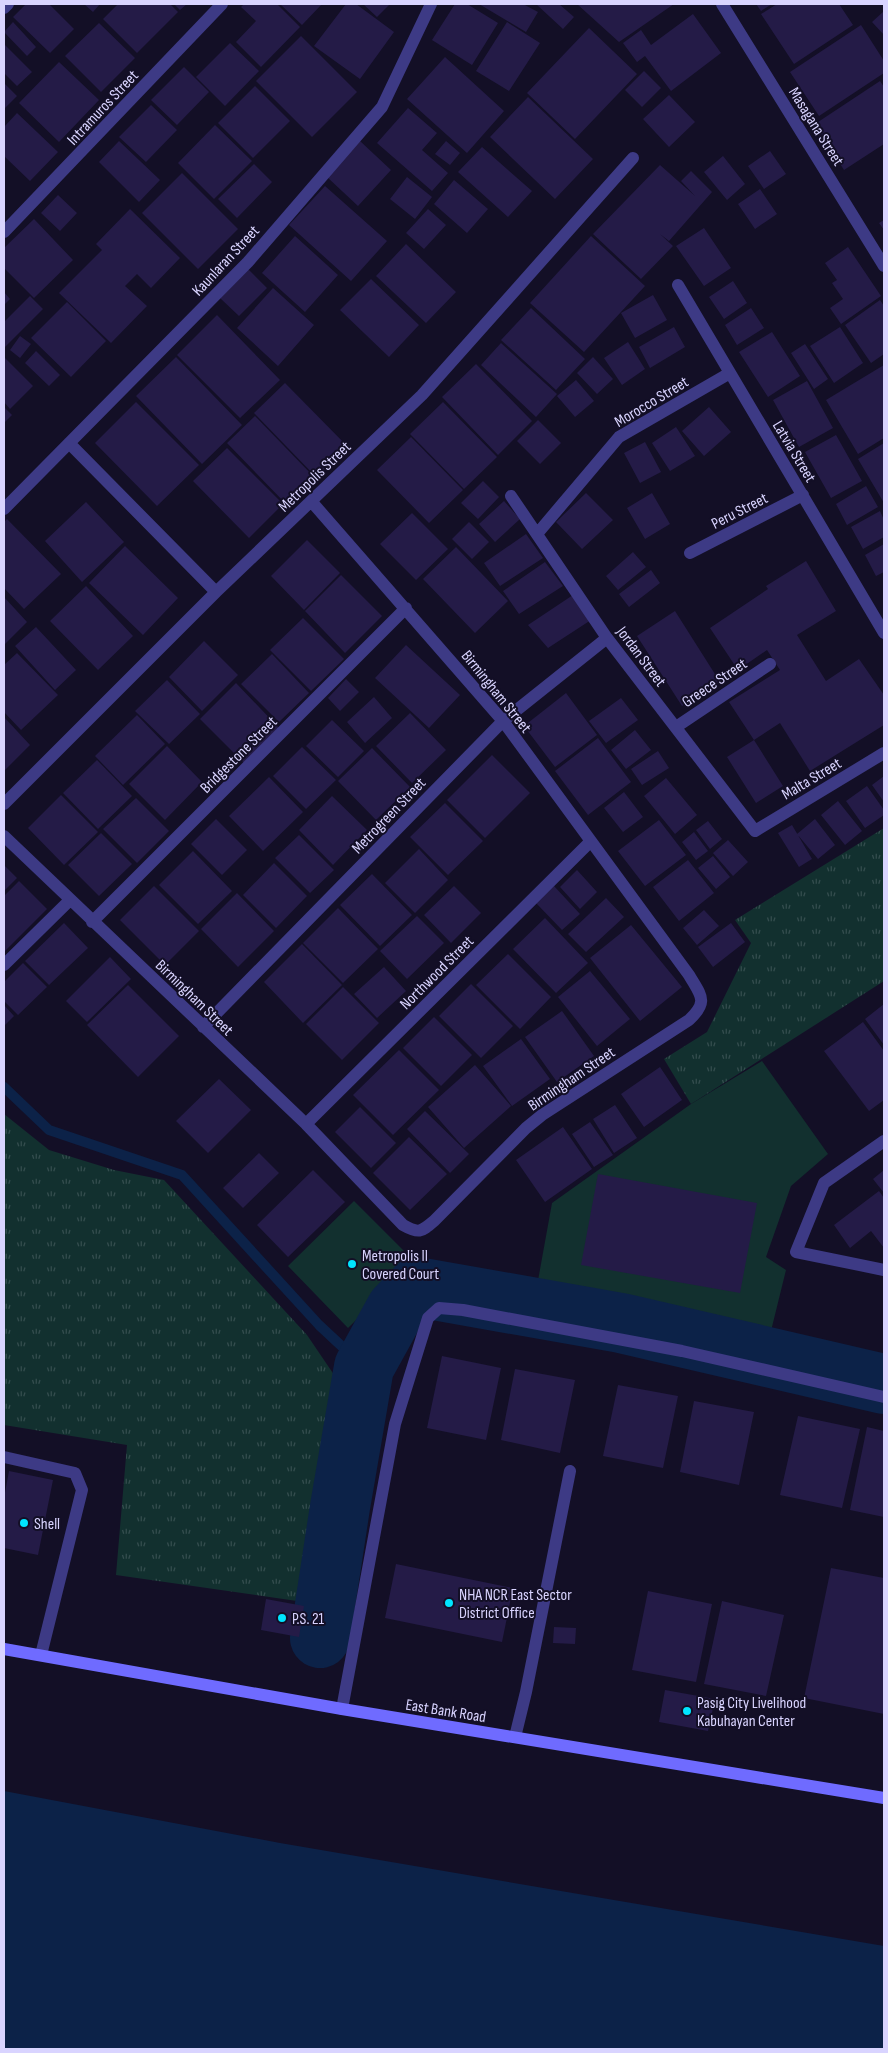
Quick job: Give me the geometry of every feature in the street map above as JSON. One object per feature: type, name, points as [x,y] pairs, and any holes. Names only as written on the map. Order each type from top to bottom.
[{"type":"main road","name":"East Bank Road","points":[[4,1649],[342,1709],[884,1798]]},
{"type":"street","points":[[4,8],[8,4]]},
{"type":"street","name":"Intramuros Street","points":[[4,232],[222,4]]},
{"type":"street","name":"Kaunlaran Street","points":[[4,508],[248,262],[382,107],[430,4]]},
{"type":"street","name":"Masagana Street","points":[[722,4],[884,266]]},
{"type":"street","name":"Metropolis Street","points":[[4,804],[216,592],[422,395],[633,158]]},
{"type":"street","name":"Latvia Street","points":[[678,284],[884,633]]},
{"type":"street","name":"Morocco Street","points":[[537,534],[619,437],[730,373]]},
{"type":"street","points":[[70,443],[216,592]]},
{"type":"street","name":"Peru Street","points":[[690,554],[803,495]]},
{"type":"street","name":"Jordan Street","points":[[511,496],[607,638],[755,831]]},
{"type":"street","name":"Birmingham Street","points":[[4,836],[92,922],[306,1124],[403,1225],[414,1231],[420,1231],[434,1221],[526,1128],[542,1115],[689,1020],[699,1010],[701,999],[689,975],[503,721],[311,501]]},
{"type":"street","name":"Bridgestone Street","points":[[92,922],[406,608]]},
{"type":"street","name":"Metrogreen Street","points":[[203,1027],[503,721],[607,638]]},
{"type":"street","name":"Greece Street","points":[[676,727],[770,664]]},
{"type":"street","name":"Malta Street","points":[[755,831],[884,754]]},
{"type":"street","name":"Northwood Street","points":[[306,1124],[590,842]]},
{"type":"street","points":[[4,965],[70,900]]},
{"type":"street","points":[[884,1141],[824,1183],[796,1252],[884,1270]]},
{"type":"street","points":[[342,1709],[396,1424],[428,1318],[439,1308],[463,1310],[682,1351],[884,1397]]},
{"type":"street","points":[[4,1457],[75,1473],[82,1490],[41,1655]]},
{"type":"street","points":[[514,1737],[526,1692],[570,1471]]},
{"type":"green space","points":[[884,828],[884,981],[691,1104],[664,1059],[707,1032],[751,943],[735,920]]},
{"type":"green space","points":[[762,1061],[828,1154],[791,1186],[766,1257],[786,1270],[770,1335],[537,1286],[552,1203],[691,1104]]},
{"type":"green space","points":[[4,1114],[49,1150],[114,1170],[164,1180],[307,1335],[345,1391],[304,1602],[116,1575],[127,1445],[4,1425]]},
{"type":"green space","name":"Metropolis II Covered Court","points":[[354,1201],[415,1262],[348,1328],[288,1266]]},
{"type":"water","points":[[4,1791],[280,1843],[884,1946],[884,2049],[4,2049]]},
{"type":"building","points":[[26,4],[49,4],[74,29],[50,53],[13,17]]},
{"type":"building","points":[[84,4],[100,4],[93,12]]},
{"type":"building","points":[[118,4],[170,4],[178,12],[137,53],[103,19]]},
{"type":"building","points":[[174,4],[187,4],[180,10]]},
{"type":"building","points":[[244,4],[277,4],[300,27],[261,67],[236,42],[256,21],[241,7]]},
{"type":"building","points":[[280,4],[322,4],[302,25]]},
{"type":"building","points":[[346,4],[356,4],[394,32],[360,79],[314,46]]},
{"type":"building","points":[[363,4],[390,4],[377,17]]},
{"type":"building","points":[[455,4],[467,4],[498,23],[472,65],[432,40]]},
{"type":"building","points":[[479,4],[523,4],[538,12],[526,32]]},
{"type":"building","points":[[536,4],[559,4],[574,17],[563,29]]},
{"type":"building","points":[[577,4],[674,4],[619,42]]},
{"type":"building","points":[[756,4],[772,4],[761,11]]},
{"type":"building","points":[[777,4],[839,4],[853,25],[794,64],[761,14]]},
{"type":"building","points":[[884,11],[884,35],[872,22]]},
{"type":"building","points":[[693,14],[721,53],[671,91],[645,56],[637,62],[623,43],[641,30],[651,45]]},
{"type":"building","points":[[13,22],[36,47],[27,56],[4,32]]},
{"type":"building","points":[[507,22],[540,43],[509,91],[476,71]]},
{"type":"building","points":[[99,23],[135,58],[101,92],[65,56]]},
{"type":"building","points":[[861,25],[884,61],[884,73],[819,116],[790,72]]},
{"type":"building","points":[[589,28],[637,74],[575,139],[527,93]]},
{"type":"building","points":[[301,36],[357,92],[312,137],[256,81]]},
{"type":"building","points":[[230,43],[259,71],[225,106],[196,77]]},
{"type":"building","points":[[4,44],[32,72],[17,86],[4,73]]},
{"type":"building","points":[[445,57],[504,111],[467,153],[407,99]]},
{"type":"building","points":[[59,62],[99,100],[59,142],[19,103]]},
{"type":"building","points":[[184,67],[209,92],[177,125],[151,100]]},
{"type":"building","points":[[644,71],[661,88],[642,107],[625,90]]},
{"type":"building","points":[[880,81],[884,87],[884,144],[844,170],[815,124]]},
{"type":"building","points":[[4,83],[17,96],[4,109]]},
{"type":"building","points":[[255,86],[290,121],[253,158],[218,123]]},
{"type":"building","points":[[669,95],[695,122],[669,147],[643,119]]},
{"type":"building","points":[[528,97],[593,159],[555,199],[490,137]]},
{"type":"building","points":[[151,105],[177,130],[146,162],[119,137]]},
{"type":"building","points":[[408,108],[437,133],[422,150],[448,173],[432,191],[377,143]]},
{"type":"building","points":[[17,113],[58,152],[30,181],[4,156],[4,127]]},
{"type":"building","points":[[215,125],[252,161],[214,199],[178,163]]},
{"type":"building","points":[[119,141],[160,180],[139,202],[99,162]]},
{"type":"building","points":[[360,141],[391,170],[358,206],[327,177]]},
{"type":"building","points":[[446,141],[460,153],[450,165],[435,154]]},
{"type":"building","points":[[482,147],[532,191],[508,217],[458,172]]},
{"type":"building","points":[[770,151],[786,174],[764,189],[748,166]]},
{"type":"building","points":[[723,156],[745,184],[727,200],[704,172]]},
{"type":"building","points":[[254,164],[272,182],[237,218],[218,199]]},
{"type":"building","points":[[660,165],[695,196],[681,181],[691,171],[712,192],[669,241],[660,234],[673,246],[641,279],[593,234]]},
{"type":"building","points":[[182,173],[238,229],[198,269],[142,213]]},
{"type":"building","points":[[407,177],[432,197],[415,219],[390,199]]},
{"type":"building","points":[[454,180],[488,209],[467,233],[434,204]]},
{"type":"building","points":[[325,186],[387,241],[351,281],[289,225]]},
{"type":"building","points":[[760,189],[777,214],[755,229],[738,204]]},
{"type":"building","points":[[58,195],[77,213],[60,231],[41,213]]},
{"type":"building","points":[[130,209],[180,258],[151,288],[137,274],[125,286],[147,306],[111,343],[59,293],[102,250],[96,244]]},
{"type":"building","points":[[428,209],[446,225],[424,249],[406,233]]},
{"type":"building","points":[[34,219],[73,260],[34,298],[4,268],[4,248]]},
{"type":"building","points":[[884,220],[884,230],[879,223]]},
{"type":"building","points":[[704,228],[731,268],[704,286],[676,246]]},
{"type":"building","points":[[295,236],[338,275],[305,312],[262,273]]},
{"type":"building","points":[[591,236],[645,286],[584,352],[530,303]]},
{"type":"building","points":[[406,244],[456,292],[426,323],[376,276]]},
{"type":"building","points":[[848,247],[881,296],[841,324],[830,308],[843,299],[832,283],[837,280],[825,263]]},
{"type":"building","points":[[248,269],[267,288],[239,316],[220,298]]},
{"type":"building","points":[[371,279],[419,325],[389,357],[340,310]]},
{"type":"building","points":[[733,281],[747,303],[724,319],[709,297]]},
{"type":"building","points":[[273,288],[314,325],[278,366],[237,328]]},
{"type":"building","points":[[4,292],[10,299],[4,305]]},
{"type":"building","points":[[653,295],[667,320],[635,338],[621,313]]},
{"type":"building","points":[[30,296],[43,309],[4,348],[4,322]]},
{"type":"building","points":[[880,300],[884,306],[884,354],[871,363],[845,325]]},
{"type":"building","points":[[67,302],[106,341],[71,377],[31,338]]},
{"type":"building","points":[[531,308],[585,359],[556,390],[501,340]]},
{"type":"building","points":[[751,308],[764,328],[737,345],[725,325]]},
{"type":"building","points":[[217,315],[280,380],[240,418],[177,355]]},
{"type":"building","points":[[674,327],[685,347],[650,368],[639,347]]},
{"type":"building","points":[[840,327],[863,363],[834,383],[810,346]]},
{"type":"building","points":[[772,332],[800,376],[768,397],[739,352]]},
{"type":"building","points":[[20,336],[31,344],[20,358],[10,350]]},
{"type":"building","points":[[628,342],[645,369],[622,385],[604,358]]},
{"type":"building","points":[[501,343],[557,394],[536,417],[481,365]]},
{"type":"building","points":[[805,344],[828,379],[814,389],[791,353]]},
{"type":"building","points":[[36,351],[60,375],[49,386],[25,363]]},
{"type":"building","points":[[4,357],[33,386],[10,409],[4,402]]},
{"type":"building","points":[[176,357],[242,425],[202,464],[136,396]]},
{"type":"building","points":[[593,357],[613,379],[597,394],[577,373]]},
{"type":"building","points":[[476,364],[532,421],[498,455],[442,397]]},
{"type":"building","points":[[884,365],[884,438],[858,454],[826,400]]},
{"type":"building","points":[[576,380],[594,401],[575,417],[557,396]]},
{"type":"building","points":[[807,381],[833,428],[799,447],[773,400]]},
{"type":"building","points":[[285,383],[349,448],[317,478],[254,413]]},
{"type":"building","points":[[136,402],[199,465],[157,506],[95,443]]},
{"type":"building","points":[[443,402],[497,457],[464,489],[410,434]]},
{"type":"building","points":[[4,407],[12,415],[4,423]]},
{"type":"building","points":[[709,407],[731,432],[704,456],[682,431]]},
{"type":"building","points":[[255,416],[315,478],[287,505],[227,443]]},
{"type":"building","points":[[538,420],[561,443],[540,464],[517,441]]},
{"type":"building","points":[[676,427],[695,456],[670,471],[652,443]]},
{"type":"building","points":[[836,435],[862,481],[831,498],[805,452]]},
{"type":"building","points":[[411,437],[463,490],[429,523],[377,470]]},
{"type":"building","points":[[645,442],[661,472],[640,483],[624,453]]},
{"type":"building","points":[[884,443],[884,503],[858,459]]},
{"type":"building","points":[[227,448],[283,504],[249,538],[193,481]]},
{"type":"building","points":[[483,481],[499,497],[478,519],[461,503]]},
{"type":"building","points":[[866,486],[878,507],[847,525],[836,504]]},
{"type":"building","points":[[586,493],[613,520],[582,549],[556,522]]},
{"type":"building","points":[[652,493],[670,524],[645,539],[627,508]]},
{"type":"building","points":[[504,501],[520,519],[495,542],[479,524]]},
{"type":"building","points":[[86,502],[124,542],[82,582],[45,541]]},
{"type":"building","points":[[880,511],[884,520],[884,537],[863,549],[851,527]]},
{"type":"building","points":[[412,513],[448,549],[416,580],[380,544]]},
{"type":"building","points":[[7,519],[61,574],[24,609],[4,588],[4,522]]},
{"type":"building","points":[[469,522],[489,542],[472,559],[452,539]]},
{"type":"building","points":[[526,534],[543,558],[500,586],[484,563]]},
{"type":"building","points":[[307,540],[340,573],[304,610],[271,576]]},
{"type":"building","points":[[884,544],[884,572],[876,576],[865,555]]},
{"type":"building","points":[[125,546],[178,598],[143,635],[89,583]]},
{"type":"building","points":[[456,547],[508,601],[475,633],[423,579]]},
{"type":"building","points":[[633,552],[646,567],[618,590],[606,576]]},
{"type":"building","points":[[806,561],[836,611],[797,635],[826,681],[859,659],[884,695],[884,725],[810,771],[780,723],[754,740],[729,702],[780,670],[767,650],[738,670],[710,628],[768,589],[766,586]]},
{"type":"building","points":[[545,562],[563,586],[519,614],[503,591]]},
{"type":"building","points":[[651,570],[660,583],[629,607],[619,594]]},
{"type":"building","points":[[341,575],[382,616],[345,653],[305,611]]},
{"type":"building","points":[[86,586],[133,636],[98,670],[50,621]]},
{"type":"building","points":[[573,595],[591,620],[548,648],[528,625]]},
{"type":"building","points":[[4,597],[27,622],[4,645]]},
{"type":"building","points":[[675,611],[720,682],[682,706],[637,636]]},
{"type":"building","points":[[303,618],[344,659],[311,691],[270,650]]},
{"type":"building","points":[[36,627],[76,670],[55,690],[15,646]]},
{"type":"building","points":[[204,641],[238,675],[202,711],[169,677]]},
{"type":"building","points":[[406,645],[460,695],[429,728],[375,678]]},
{"type":"building","points":[[17,653],[58,695],[21,730],[4,712],[4,665]]},
{"type":"building","points":[[272,654],[309,693],[279,722],[241,684]]},
{"type":"building","points":[[346,679],[359,692],[340,711],[328,698]]},
{"type":"building","points":[[167,680],[200,714],[169,744],[135,711]]},
{"type":"building","points":[[236,683],[279,728],[244,763],[200,719]]},
{"type":"building","points":[[566,693],[597,735],[555,767],[524,726]]},
{"type":"building","points":[[374,697],[392,718],[365,743],[347,722]]},
{"type":"building","points":[[621,698],[638,720],[606,743],[589,721]]},
{"type":"building","points":[[410,713],[446,750],[412,783],[376,746]]},
{"type":"building","points":[[137,715],[165,744],[123,785],[95,756]]},
{"type":"building","points":[[4,717],[30,745],[4,771]]},
{"type":"building","points":[[332,720],[364,751],[338,777],[306,746]]},
{"type":"building","points":[[635,730],[651,750],[626,769],[611,750]]},
{"type":"building","points":[[598,738],[631,782],[588,815],[555,771]]},
{"type":"building","points":[[754,740],[783,786],[756,803],[727,757]]},
{"type":"building","points":[[167,746],[202,782],[165,820],[129,784]]},
{"type":"building","points":[[302,747],[336,780],[306,809],[273,776]]},
{"type":"building","points":[[372,748],[410,787],[376,820],[338,781]]},
{"type":"building","points":[[658,751],[669,768],[642,785],[631,769]]},
{"type":"building","points":[[492,755],[530,793],[485,838],[447,800]]},
{"type":"building","points":[[97,760],[132,796],[98,829],[63,793]]},
{"type":"building","points":[[884,776],[884,802],[872,785]]},
{"type":"building","points":[[269,777],[303,812],[263,851],[229,816]]},
{"type":"building","points":[[666,778],[697,815],[675,834],[644,796]]},
{"type":"building","points":[[867,786],[884,810],[884,815],[865,828],[846,801]]},
{"type":"building","points":[[624,792],[643,817],[623,832],[604,808]]},
{"type":"building","points":[[61,795],[98,832],[64,865],[28,828]]},
{"type":"building","points":[[332,796],[367,830],[333,865],[299,830]]},
{"type":"building","points":[[136,798],[169,831],[137,863],[103,829]]},
{"type":"building","points":[[838,801],[862,831],[845,845],[821,815]]},
{"type":"building","points":[[445,803],[483,841],[448,875],[410,837]]},
{"type":"building","points":[[216,819],[247,850],[222,875],[191,844]]},
{"type":"building","points":[[815,819],[835,845],[818,859],[797,834]]},
{"type":"building","points":[[659,820],[686,855],[645,886],[618,851]]},
{"type":"building","points":[[708,821],[722,839],[710,849],[696,830]]},
{"type":"building","points":[[792,825],[812,859],[799,867],[778,833]]},
{"type":"building","points":[[694,832],[708,851],[696,860],[682,842]]},
{"type":"building","points":[[101,833],[132,864],[99,896],[68,865]]},
{"type":"building","points":[[299,835],[334,870],[310,893],[275,858]]},
{"type":"building","points":[[728,840],[748,862],[733,876],[713,853]]},
{"type":"building","points":[[419,849],[448,880],[415,913],[385,883]]},
{"type":"building","points":[[193,851],[232,891],[198,924],[159,885]]},
{"type":"building","points":[[713,856],[730,877],[716,889],[698,868]]},
{"type":"building","points":[[688,860],[714,893],[679,921],[653,887]]},
{"type":"building","points":[[274,863],[307,896],[276,928],[243,895]]},
{"type":"building","points":[[4,865],[17,878],[4,891]]},
{"type":"building","points":[[577,870],[597,892],[580,909],[560,887]]},
{"type":"building","points":[[372,874],[412,915],[380,946],[340,905]]},
{"type":"building","points":[[19,881],[47,909],[4,952],[4,896]]},
{"type":"building","points":[[154,886],[199,931],[165,965],[120,920]]},
{"type":"building","points":[[454,886],[481,913],[451,943],[424,915]]},
{"type":"building","points":[[554,886],[580,914],[562,930],[536,903]]},
{"type":"building","points":[[237,893],[274,931],[238,967],[201,929]]},
{"type":"building","points":[[606,898],[624,917],[586,952],[568,934]]},
{"type":"building","points":[[338,908],[378,949],[343,983],[303,943]]},
{"type":"building","points":[[704,910],[719,926],[697,945],[683,928]]},
{"type":"building","points":[[417,916],[444,943],[407,979],[380,951]]},
{"type":"building","points":[[545,918],[588,963],[556,993],[513,949]]},
{"type":"building","points":[[64,923],[88,948],[49,985],[25,961]]},
{"type":"building","points":[[731,923],[745,942],[713,967],[698,947]]},
{"type":"building","points":[[631,925],[682,987],[640,1021],[590,958]]},
{"type":"building","points":[[302,944],[342,985],[303,1023],[264,982]]},
{"type":"building","points":[[508,954],[551,997],[520,1029],[476,985]]},
{"type":"building","points":[[110,957],[131,979],[87,1022],[66,1001]]},
{"type":"building","points":[[23,963],[47,987],[18,1015],[4,1001],[4,982]]},
{"type":"building","points":[[384,967],[406,991],[377,1018],[354,994]]},
{"type":"building","points":[[590,971],[630,1019],[597,1046],[558,997]]},
{"type":"building","points":[[471,984],[513,1026],[481,1058],[439,1016]]},
{"type":"building","points":[[128,985],[179,1036],[138,1077],[87,1025]]},
{"type":"building","points":[[343,987],[379,1023],[342,1060],[306,1024]]},
{"type":"building","points":[[884,1004],[884,1045],[865,1019]]},
{"type":"building","points":[[4,1005],[14,1016],[4,1026]]},
{"type":"building","points":[[562,1011],[594,1056],[557,1082],[525,1037]]},
{"type":"building","points":[[434,1017],[472,1055],[441,1086],[403,1048]]},
{"type":"building","points":[[863,1022],[884,1051],[884,1100],[869,1111],[824,1051]]},
{"type":"building","points":[[521,1039],[550,1079],[512,1106],[483,1066]]},
{"type":"building","points":[[399,1050],[439,1090],[393,1135],[353,1095]]},
{"type":"building","points":[[475,1065],[511,1106],[464,1148],[428,1107]]},
{"type":"building","points":[[660,1067],[682,1100],[644,1127],[621,1094]]},
{"type":"building","points":[[219,1079],[251,1110],[208,1153],[176,1121]]},
{"type":"building","points":[[615,1105],[637,1138],[614,1153],[593,1119]]},
{"type":"building","points":[[360,1107],[396,1143],[371,1168],[335,1132]]},
{"type":"building","points":[[425,1111],[469,1154],[450,1173],[407,1129]]},
{"type":"building","points":[[590,1122],[613,1155],[594,1167],[572,1134]]},
{"type":"building","points":[[563,1127],[592,1169],[545,1202],[516,1160]]},
{"type":"building","points":[[409,1137],[447,1174],[410,1210],[373,1173]]},
{"type":"building","points":[[259,1153],[279,1173],[243,1208],[223,1188]]},
{"type":"building","points":[[313,1170],[345,1202],[288,1257],[257,1225]]},
{"type":"building","points":[[884,1170],[884,1193],[873,1179]]},
{"type":"building","points":[[598,1174],[757,1203],[740,1293],[581,1265]]},
{"type":"building","points":[[879,1191],[884,1198],[884,1248],[871,1231],[850,1248],[834,1225]]},
{"type":"building","points":[[442,1356],[501,1368],[486,1440],[427,1428]]},
{"type":"building","points":[[515,1369],[575,1380],[560,1453],[501,1440]]},
{"type":"building","points":[[618,1385],[678,1396],[663,1468],[603,1456]]},
{"type":"building","points":[[694,1401],[754,1412],[739,1485],[680,1472]]},
{"type":"building","points":[[798,1416],[860,1429],[842,1508],[780,1495]]},
{"type":"building","points":[[867,1427],[884,1431],[884,1517],[850,1510]]},
{"type":"building","name":"Shell","points":[[9,1471],[53,1480],[38,1555],[4,1548],[4,1498]]},
{"type":"building","name":"NHA NCR East Sector District Office","points":[[396,1564],[513,1588],[502,1642],[385,1618]]},
{"type":"building","points":[[831,1568],[884,1578],[884,1714],[804,1698]]},
{"type":"building","points":[[648,1591],[712,1604],[696,1682],[632,1670]]},
{"type":"building","name":"P.S. 21","points":[[266,1599],[304,1606],[299,1637],[261,1630]]},
{"type":"building","points":[[722,1601],[784,1615],[766,1696],[704,1684]]},
{"type":"building","points":[[554,1627],[576,1628],[575,1644],[553,1643]]},
{"type":"building","name":"Pasig City Livelihood Kabuhayan Center","points":[[665,1690],[715,1699],[708,1731],[659,1722]]},
{"type":"waterway","points":[[4,1087],[49,1130],[182,1175],[319,1325],[364,1367]]},
{"type":"waterway","points":[[320,1638],[364,1367],[396,1309],[417,1287],[621,1323],[884,1384]]},
{"type":"place","name":"Metropolis II Covered Court","points":[[352,1264]]},
{"type":"place","name":"Shell","points":[[24,1523]]},
{"type":"place","name":"NHA NCR East Sector District Office","points":[[449,1603]]},
{"type":"place","name":"P.S. 21","points":[[282,1618]]},
{"type":"place","name":"Pasig City Livelihood Kabuhayan Center","points":[[687,1711]]}]
